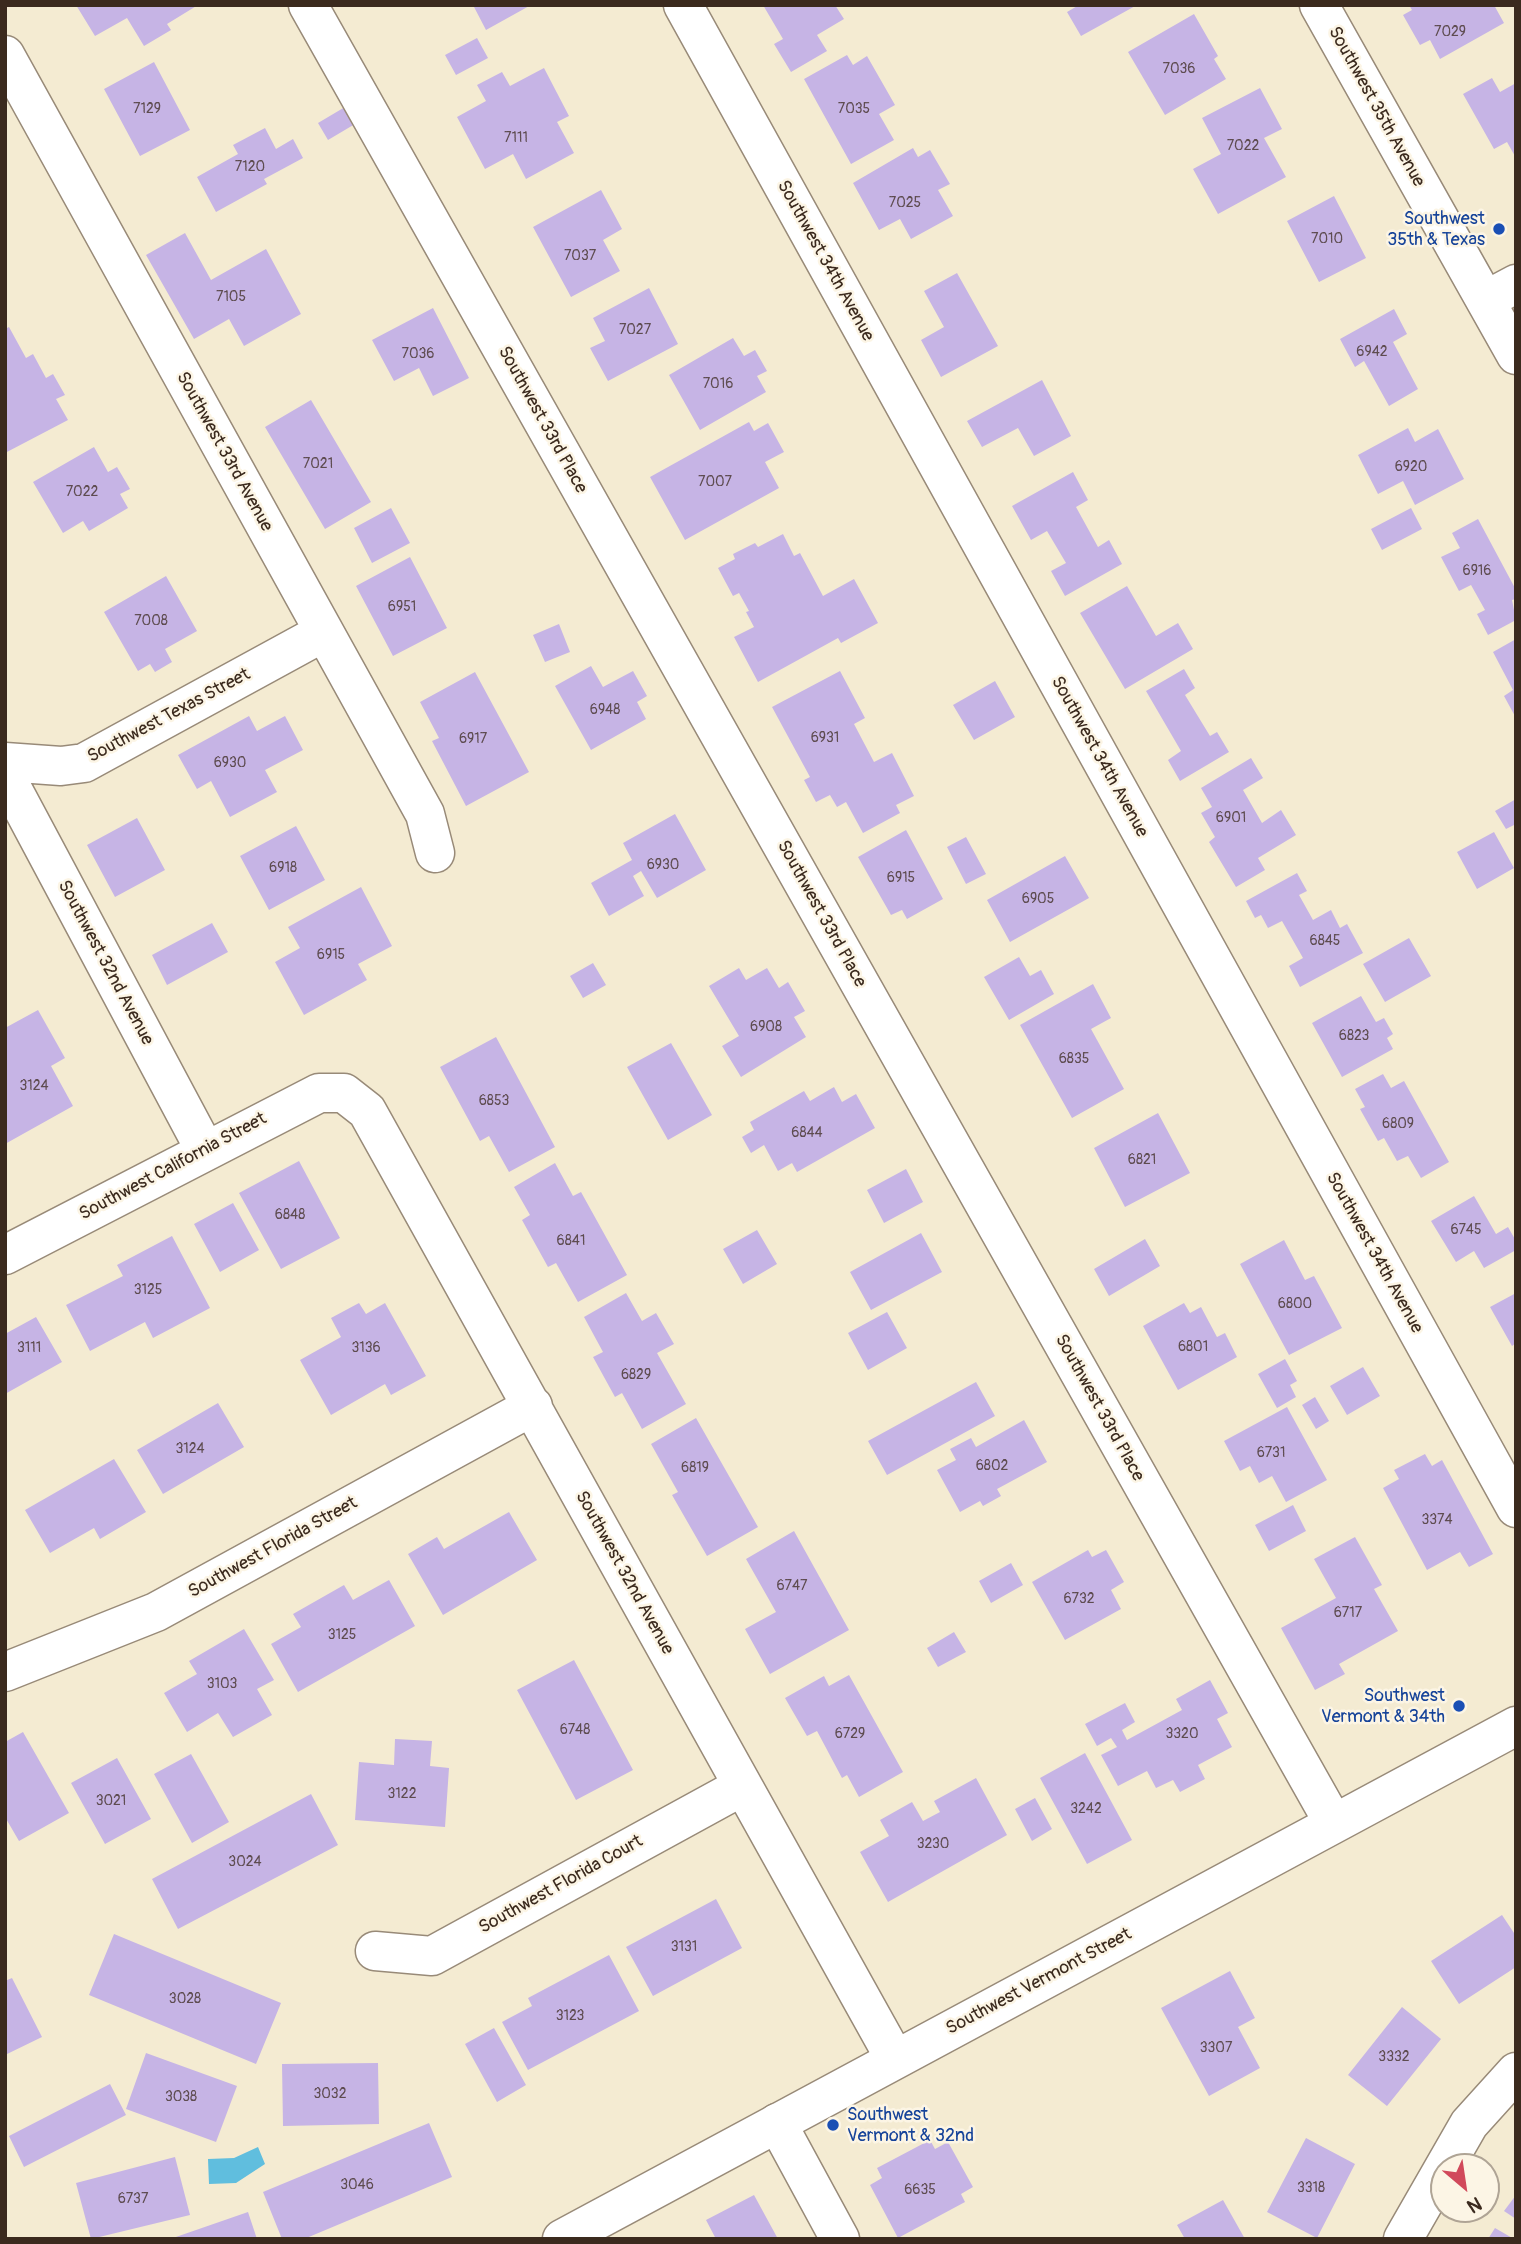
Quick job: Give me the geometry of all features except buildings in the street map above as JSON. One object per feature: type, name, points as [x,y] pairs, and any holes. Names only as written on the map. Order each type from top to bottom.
[{"type":"street","name":"Southwest 33rd Place","points":[[308,5],[1333,1822]]},
{"type":"street","name":"Southwest 34th Avenue","points":[[683,5],[1516,1508]]},
{"type":"street","name":"Southwest 35th Avenue","points":[[1319,5],[1501,292],[1516,355]]},
{"type":"street","name":"Southwest 33rd Avenue","points":[[5,55],[425,814],[435,853]]},
{"type":"street","name":"Southwest Texas Street","points":[[5,762],[61,766],[84,763],[324,632]]},
{"type":"street","name":"Southwest 32nd Avenue","points":[[5,775],[205,1150]]},
{"type":"street","name":"Southwest California Street","points":[[5,1255],[319,1093],[344,1093]]},
{"type":"street","name":"Southwest 32nd Avenue","points":[[344,1093],[367,1111],[533,1406],[741,1787],[895,2059]]},
{"type":"street","name":"Southwest Florida Street","points":[[5,1672],[156,1612],[533,1406]]},
{"type":"street","name":"Southwest Vermont Street","points":[[562,2239],[1333,1822],[1516,1726]]},
{"type":"street","name":"Southwest Florida Court","points":[[375,1951],[432,1956],[741,1787]]},
{"type":"street","points":[[1403,2239],[1469,2124],[1516,2071]]},
{"type":"street","points":[[777,2123],[840,2239]]},
{"type":"water","points":[[258,2147],[265,2164],[236,2183],[209,2184],[208,2159],[234,2158]]},
{"type":"place","name":"Southwest 35th & Texas","points":[[1499,229]]},
{"type":"place","name":"Southwest Vermont & 34th","points":[[1459,1706]]},
{"type":"place","name":"Southwest Vermont & 32nd","points":[[833,2125]]}]
